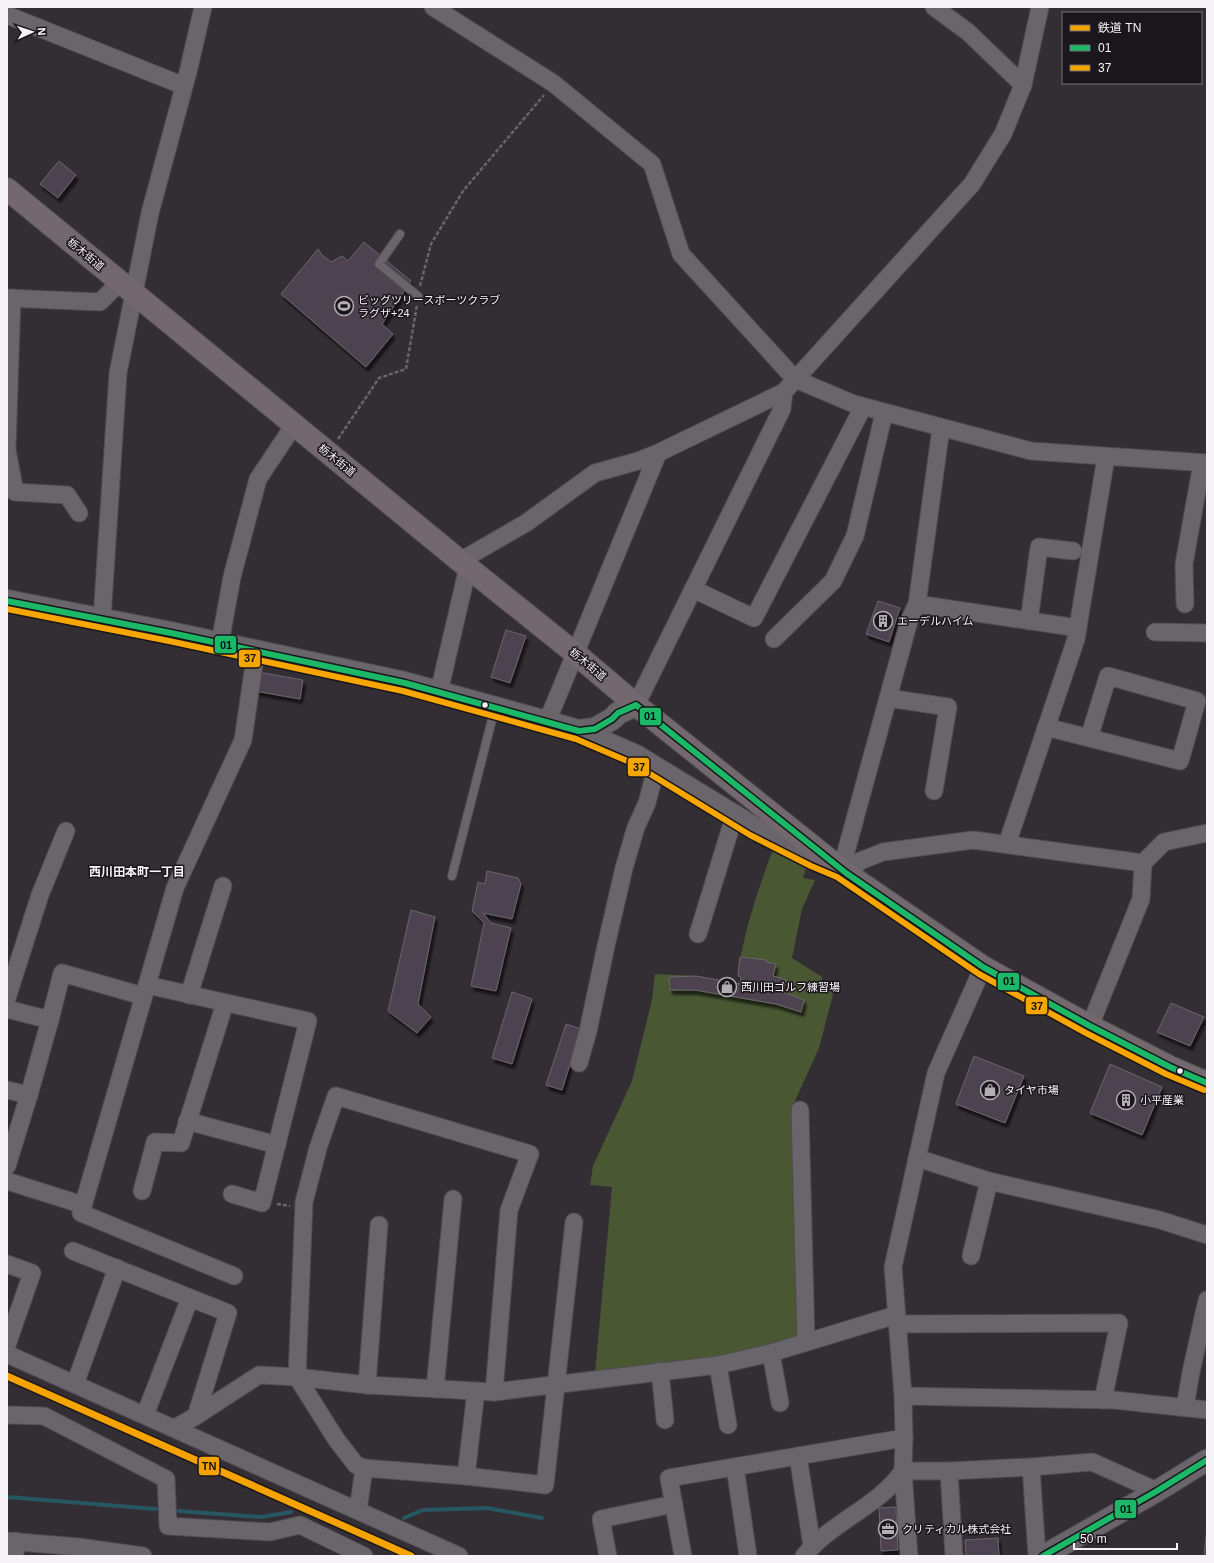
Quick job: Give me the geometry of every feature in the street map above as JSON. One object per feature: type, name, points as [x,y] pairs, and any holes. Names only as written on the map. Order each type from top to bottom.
[{"type":"main road","name":"栃木街道","points":[[7,189],[328,453],[576,654],[636,705],[844,871],[984,967],[1090,1026],[1207,1084]]},
{"type":"main road","points":[[7,601],[220,643],[355,672],[439,692],[547,722],[587,730],[641,752],[731,807],[734,810],[734,817]]},
{"type":"main road","points":[[587,730],[604,719],[611,702],[611,692],[608,682]]},
{"type":"main road","points":[[587,730],[612,719],[618,713],[636,705]]},
{"type":"main road","points":[[587,730],[636,756],[734,817],[790,846],[844,871]]},
{"type":"street","points":[[102,619],[118,373],[124,339],[127,288],[150,213],[204,7]]},
{"type":"street","points":[[433,7],[553,83],[652,164],[681,254],[789,385],[863,407],[1031,451],[1204,463],[1184,564],[1185,604]]},
{"type":"street","points":[[934,7],[968,32],[1023,85]]},
{"type":"street","points":[[439,692],[464,564],[526,523],[595,473],[638,461],[658,453],[789,385],[972,184],[1003,134],[1023,85],[1040,7]]},
{"type":"street","points":[[7,15],[184,86]]},
{"type":"street","points":[[7,447],[9,298],[100,302],[127,288]]},
{"type":"street","points":[[636,705],[782,409],[789,385]]},
{"type":"street","points":[[694,589],[754,618],[863,407]]},
{"type":"street","points":[[774,639],[833,581],[855,536],[884,412]]},
{"type":"street","points":[[220,643],[232,577],[258,479],[294,425]]},
{"type":"street","points":[[844,871],[909,621],[917,604],[940,428]]},
{"type":"street","points":[[7,450],[15,492],[67,495],[79,513]]},
{"type":"street","points":[[547,722],[658,453]]},
{"type":"street","points":[[1007,844],[1076,639],[1106,457]]},
{"type":"street","points":[[1029,621],[1039,547],[1073,551]]},
{"type":"street","points":[[917,604],[1078,628]]},
{"type":"street","points":[[1155,632],[1207,633]]},
{"type":"street","points":[[234,1276],[81,1213],[175,888],[243,740],[256,651]]},
{"type":"street","points":[[1046,727],[1089,738],[1180,761],[1197,702],[1108,676],[1089,738]]},
{"type":"street","points":[[888,698],[948,707],[934,791]]},
{"type":"street","points":[[578,1063],[588,1032],[624,868],[656,768]]},
{"type":"street","points":[[698,934],[734,817]]},
{"type":"street","points":[[7,998],[40,895],[66,831]]},
{"type":"street","points":[[1090,1026],[1141,899],[1143,863],[1164,842],[1207,833]]},
{"type":"street","points":[[844,871],[860,861],[882,852],[973,840],[1143,863]]},
{"type":"street","points":[[189,995],[223,886]]},
{"type":"street","points":[[909,1556],[903,1471],[904,1438],[902,1396],[892,1267],[936,1073],[984,967]]},
{"type":"street","points":[[7,1166],[50,1020],[62,973],[145,991],[189,995],[308,1022],[262,1203],[232,1194]]},
{"type":"street","points":[[142,1190],[155,1142],[181,1143],[225,1003]]},
{"type":"street","points":[[7,1009],[50,1020]]},
{"type":"street","points":[[7,1090],[28,1095]]},
{"type":"street","points":[[494,1392],[509,1210],[530,1154],[336,1096],[318,1148],[304,1207],[297,1377],[336,1439],[356,1465],[364,1468],[466,1476],[545,1485],[574,1222]]},
{"type":"street","points":[[800,1110],[806,1342]]},
{"type":"street","points":[[187,1121],[277,1145]]},
{"type":"street","points":[[917,1158],[988,1181],[1160,1220],[1207,1235]]},
{"type":"street","points":[[7,1181],[83,1205]]},
{"type":"street","points":[[971,1256],[988,1181]]},
{"type":"street","points":[[435,1389],[453,1198]]},
{"type":"street","points":[[367,1386],[379,1225]]},
{"type":"street","points":[[74,1251],[228,1313],[196,1416]]},
{"type":"street","points":[[7,1264],[32,1273],[7,1345]]},
{"type":"street","points":[[75,1384],[117,1268]]},
{"type":"street","points":[[145,1415],[190,1298]]},
{"type":"street","points":[[1186,1407],[1191,1372],[1207,1300]]},
{"type":"street","points":[[175,1428],[259,1375],[297,1377],[367,1386],[494,1392],[718,1365],[771,1353],[806,1342],[897,1320],[1119,1323],[1103,1400]]},
{"type":"street","points":[[771,1353],[780,1403]]},
{"type":"street","points":[[7,1354],[459,1556]]},
{"type":"street","points":[[718,1365],[728,1425]]},
{"type":"street","points":[[660,1372],[665,1420]]},
{"type":"street","points":[[466,1476],[476,1391]]},
{"type":"street","points":[[902,1396],[1103,1400],[1207,1410]]},
{"type":"street","points":[[7,1415],[44,1416],[166,1479],[168,1526],[270,1532],[300,1525],[363,1556]]},
{"type":"street","points":[[683,1556],[669,1478],[904,1438]]},
{"type":"street","points":[[798,1456],[808,1551]]},
{"type":"street","points":[[1031,1467],[1044,1555],[1157,1491],[1207,1460]]},
{"type":"street","points":[[903,1471],[948,1471],[1092,1462],[1157,1491]]},
{"type":"street","points":[[735,1467],[748,1556]]},
{"type":"street","points":[[358,1511],[364,1468]]},
{"type":"street","points":[[808,1551],[836,1526],[879,1497],[891,1486],[903,1471]]},
{"type":"street","points":[[948,1471],[954,1556]]},
{"type":"street","points":[[608,1556],[601,1518],[674,1504]]},
{"type":"street","points":[[12,1546],[79,1547],[143,1556]]},
{"type":"lane","points":[[400,234],[379,264],[418,296]]},
{"type":"lane","points":[[452,876],[495,708]]},
{"type":"path","points":[[328,453],[379,378],[406,369],[418,296],[430,244],[463,191],[553,83]]},
{"type":"path","points":[[262,1203],[304,1207]]},
{"type":"green space","points":[[773,849],[806,869],[803,878],[815,880],[802,909],[792,958],[822,977],[821,983],[835,987],[819,1048],[795,1101],[795,1290],[802,1322],[797,1339],[717,1359],[595,1373],[612,1187],[590,1185],[593,1166],[632,1081],[652,1000],[655,974],[696,976],[740,984],[741,977],[738,976],[743,944]]},
{"type":"building","points":[[59,161],[76,175],[58,198],[40,184]]},
{"type":"building","name":"ビッグツリースポーツクラブ ラグザ+24","points":[[364,242],[411,281],[382,324],[393,334],[366,367],[281,294],[318,249],[322,255],[331,262],[342,256],[348,261]]},
{"type":"building","name":"エーデルハイム","points":[[878,601],[900,608],[889,642],[866,634]]},
{"type":"building","points":[[506,630],[526,636],[510,683],[491,677]]},
{"type":"building","points":[[258,672],[303,680],[300,699],[255,691]]},
{"type":"building","points":[[487,871],[518,878],[521,884],[512,919],[483,913],[491,923],[511,928],[496,991],[471,986],[484,923],[472,911],[478,882],[485,884]]},
{"type":"building","points":[[411,910],[435,917],[418,1004],[431,1017],[417,1033],[388,1011]]},
{"type":"building","name":"西川田ゴルフ練習場","points":[[740,957],[766,960],[766,962],[776,964],[773,976],[786,980],[783,992],[804,1000],[801,1012],[776,1004],[695,990],[670,990],[669,977],[696,976],[740,984],[741,977],[738,976]]},
{"type":"building","points":[[512,992],[532,999],[512,1064],[492,1058]]},
{"type":"building","points":[[1171,1003],[1204,1017],[1190,1046],[1157,1032]]},
{"type":"building","points":[[566,1024],[581,1029],[562,1090],[546,1085]]},
{"type":"building","name":"タイヤ市場","points":[[974,1056],[1024,1076],[1005,1123],[956,1104]]},
{"type":"building","name":"小平産業","points":[[1110,1064],[1162,1087],[1142,1135],[1090,1113]]},
{"type":"building","name":"クリティカル株式会社","points":[[896,1507],[898,1550],[881,1551],[879,1508]]},
{"type":"building","points":[[1207,1527],[1207,1556],[1204,1556]]},
{"type":"building","points":[[998,1538],[999,1556],[966,1556],[965,1540]]},
{"type":"waterway","points":[[7,1497],[156,1509]]},
{"type":"waterway","points":[[404,1518],[423,1510],[487,1508],[542,1518]]},
{"type":"waterway","points":[[179,1511],[261,1517],[291,1512]]},
{"type":"rail line","name":"TN","points":[[7,1376],[411,1556]]},
{"type":"transit line","name":"01","points":[[7,601],[171,633],[405,683],[579,731],[595,729],[612,719],[618,713],[636,705],[846,873],[983,967],[1090,1026],[1170,1067],[1207,1083]]},
{"type":"transit line","name":"37","points":[[7,609],[169,641],[403,691],[576,739],[632,763],[750,835],[811,866],[837,877],[979,974],[1086,1033],[1166,1074],[1204,1090]]},
{"type":"transit line","name":"01","points":[[1043,1556],[1157,1491],[1207,1460]]},
{"type":"place","name":"ビッグツリースポーツクラブ ラグザ+24","points":[[344,306]]},
{"type":"place","name":"エーデルハイム","points":[[883,621]]},
{"type":"place","name":"西川田ゴルフ練習場","points":[[727,987]]},
{"type":"place","name":"タイヤ市場","points":[[990,1090]]},
{"type":"place","name":"小平産業","points":[[1126,1100]]},
{"type":"place","name":"クリティカル株式会社","points":[[888,1529]]},
{"type":"district","name":"西川田本町一丁目","points":[[137,872]]}]
